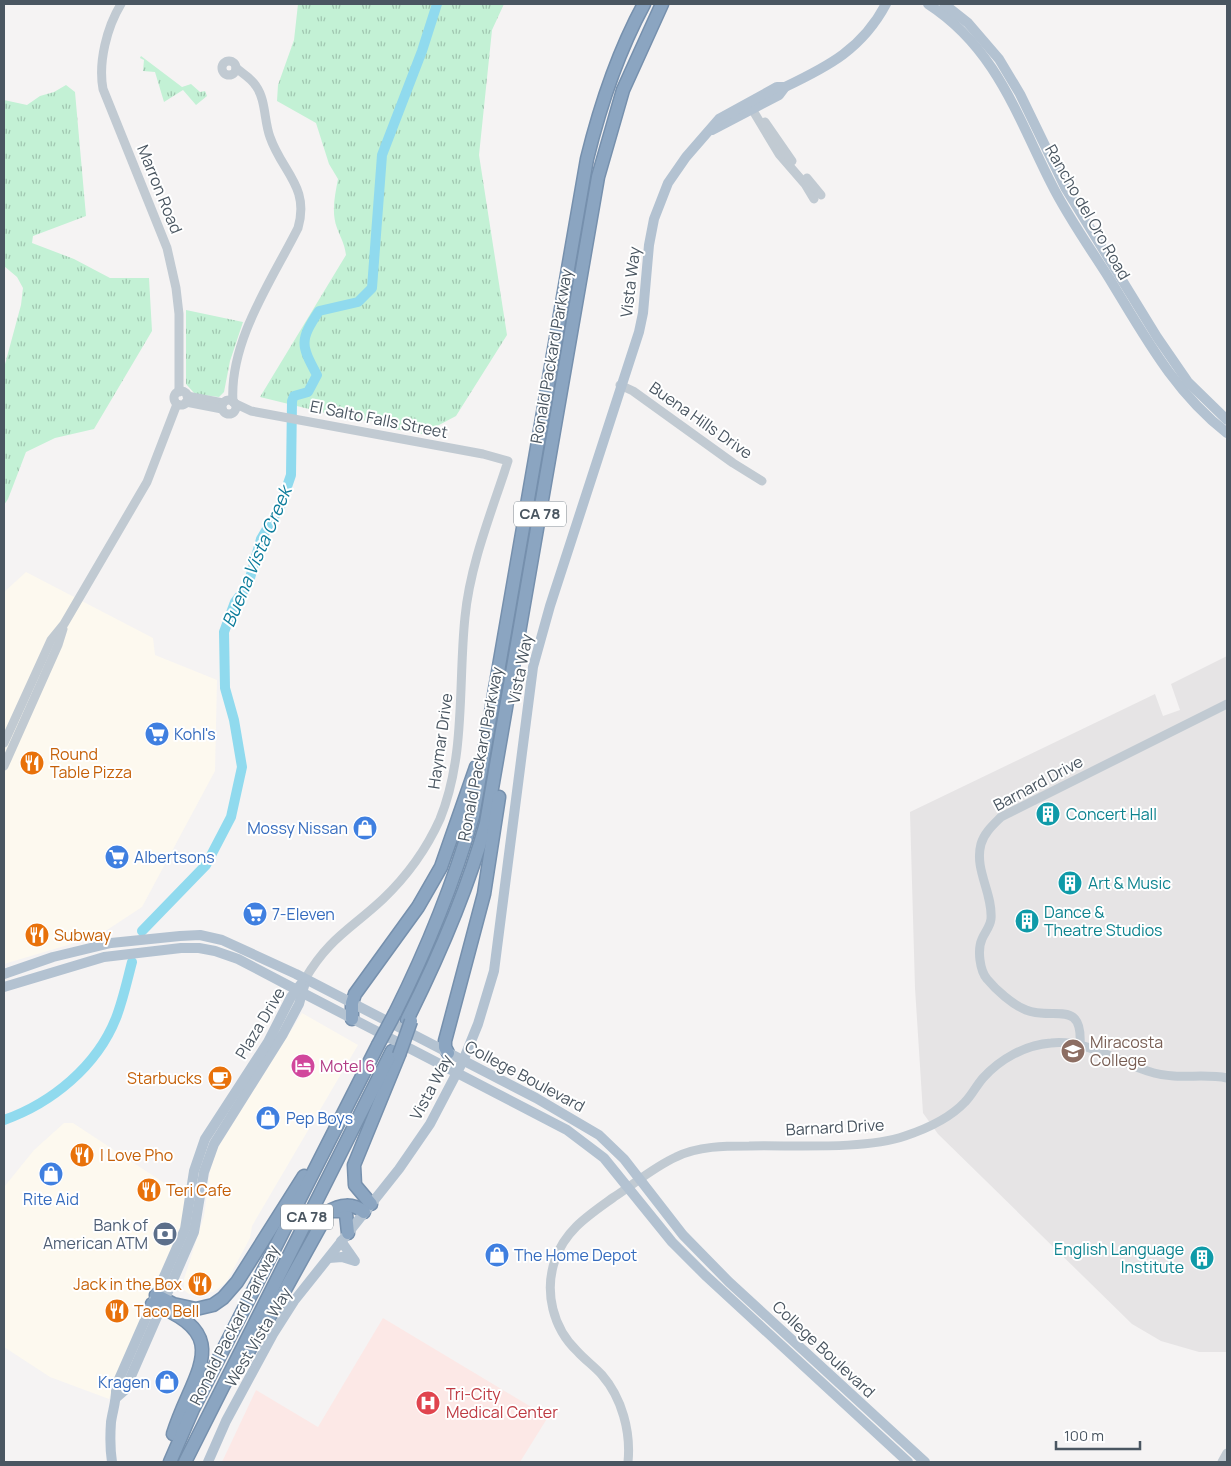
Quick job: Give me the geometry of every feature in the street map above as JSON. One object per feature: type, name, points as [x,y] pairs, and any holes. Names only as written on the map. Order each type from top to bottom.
[{"type":"highway","name":"Ronald Packard Parkway","points":[[170,1462],[185,1426],[395,1013],[436,926],[461,858],[477,797],[587,159],[615,68],[644,4]]},
{"type":"highway","name":"Ronald Packard Parkway","points":[[185,1462],[223,1384],[395,1053],[447,937],[469,880],[486,822],[505,722],[598,177],[623,90],[642,44],[662,4]]},
{"type":"highway","points":[[448,1052],[445,1047],[445,1041],[484,894],[498,801],[505,722]]},
{"type":"highway","points":[[352,1018],[352,1003],[418,907],[441,867],[476,766],[486,744]]},
{"type":"highway","points":[[368,1208],[355,1184],[354,1165],[395,1053]]},
{"type":"highway","points":[[158,1301],[186,1308],[196,1308],[213,1305],[223,1298],[237,1282],[308,1169],[325,1151]]},
{"type":"highway","points":[[223,1384],[242,1361],[276,1306],[328,1212],[341,1206],[368,1208]]},
{"type":"highway","points":[[328,1212],[341,1211],[346,1214],[345,1237]]},
{"type":"highway","points":[[158,1301],[190,1324],[198,1334],[202,1347],[201,1363],[174,1430],[164,1462]]},
{"type":"main road","name":"Vista Way","points":[[711,130],[779,95],[785,88],[826,67],[851,49],[865,36],[886,4]]},
{"type":"main road","name":"Rancho del Oro Road","points":[[928,4],[950,21],[979,50],[996,71],[1018,112],[1053,187],[1164,367],[1195,406],[1227,434]]},
{"type":"main road","name":"Rancho del Oro Road","points":[[944,4],[986,42],[1020,94],[1066,189],[1157,338],[1179,372],[1200,396],[1227,420]]},
{"type":"main road","points":[[950,21],[982,44],[986,42]]},
{"type":"main road","name":"Vista Way","points":[[368,1208],[399,1169],[430,1124],[463,1060],[478,1024],[494,971],[533,667],[550,606],[643,313],[649,245],[656,211],[675,172],[686,156],[719,119],[777,87],[785,88]]},
{"type":"main road","name":"College Boulevard","points":[[4,974],[53,958],[111,943],[200,935],[222,940],[240,947],[448,1052],[583,1124],[624,1159],[683,1235],[729,1282],[925,1462]]},
{"type":"main road","points":[[207,949],[209,946],[220,943],[222,940]]},
{"type":"main road","points":[[66,967],[69,961],[106,950],[111,943]]},
{"type":"main road","points":[[224,954],[233,952],[240,947]]},
{"type":"main road","name":"College Boulevard","points":[[4,988],[66,967],[126,954],[181,948],[207,949],[224,954],[300,991],[574,1134],[604,1158],[630,1187],[672,1242],[705,1276],[908,1462]]},
{"type":"main road","name":"Plaza Drive","points":[[112,1462],[111,1422],[117,1397],[116,1386],[194,1232],[203,1157],[212,1127],[306,979]]},
{"type":"main road","name":"Plaza Drive","points":[[203,1157],[287,1027],[299,1004],[300,991]]},
{"type":"main road","points":[[255,1061],[259,1072]]},
{"type":"main road","name":"West Vista Way","points":[[208,1462],[226,1422],[273,1334],[294,1301],[368,1208]]},
{"type":"main road","points":[[329,1258],[342,1257],[355,1261],[345,1237]]},
{"type":"street","name":"Marron Road","points":[[4,743],[50,640],[64,624],[147,482],[182,398],[179,314],[167,248],[103,89],[101,79],[111,25],[121,4]]},
{"type":"street","points":[[229,405],[238,359],[256,305],[298,228],[302,215],[301,196],[270,139],[259,94],[233,71]]},
{"type":"street","points":[[754,107],[779,154],[818,197]]},
{"type":"street","name":"Buena Hills Drive","points":[[620,386],[633,391],[762,482]]},
{"type":"street","name":"El Salto Falls Street","points":[[182,398],[229,405],[483,454],[508,461]]},
{"type":"street","name":"Haymar Drive","points":[[306,979],[323,951],[338,935],[383,899],[398,884],[427,842],[439,820],[447,799],[455,757],[462,693],[465,617],[470,584],[508,461]]},
{"type":"street","name":"Marron Road","points":[[4,766],[58,645],[64,624]]},
{"type":"street","name":"Barnard Drive","points":[[628,1462],[629,1444],[625,1421],[618,1401],[603,1376],[574,1350],[559,1327],[552,1307],[550,1289],[554,1263],[562,1244],[572,1229],[585,1217],[676,1157],[698,1150],[723,1146],[868,1143],[905,1136],[948,1116],[964,1103],[992,1068],[1020,1050],[1051,1043],[1080,1045],[1081,1029],[1074,1017],[1064,1013],[1038,1014],[1025,1010],[984,975],[980,965],[981,941],[991,921],[991,907],[979,863],[981,844],[987,830],[1001,817],[1227,704]]},
{"type":"street","points":[[1080,1045],[1155,1074],[1227,1078]]},
{"type":"street","points":[[1222,1462],[1227,1453]]},
{"type":"shaded area","points":[[26,572],[153,638],[155,655],[217,680],[215,771],[142,907],[98,936],[4,964],[4,592]]},
{"type":"shaded area","name":"Miracosta College","points":[[1227,656],[1227,1352],[1199,1352],[1161,1341],[1132,1324],[938,1134],[923,1113],[915,988],[910,812],[1155,694],[1163,716],[1180,710],[1171,684]]},
{"type":"shaded area","points":[[302,1013],[358,1045],[252,1226],[250,1238],[226,1283],[213,1292],[189,1294],[184,1290],[184,1279],[204,1216],[210,1171],[217,1149]]},
{"type":"shaded area","points":[[64,1123],[73,1123],[187,1198],[182,1224],[150,1296],[109,1399],[50,1377],[4,1347],[4,1187],[34,1150]]},
{"type":"shaded area","name":"Tri-City Medical Center","points":[[383,1318],[548,1417],[520,1462],[222,1462],[256,1390],[318,1427]]},
{"type":"green space","points":[[298,4],[504,4],[492,30],[479,155],[507,335],[456,416],[422,434],[394,429],[384,421],[354,420],[260,397],[346,255],[334,216],[338,179],[329,164],[316,123],[277,101],[278,85],[294,40]]},
{"type":"green space","points":[[141,56],[182,87],[191,84],[200,92],[205,91],[207,96],[196,105],[183,90],[164,102],[155,72],[143,71],[144,60],[140,58]]},
{"type":"green space","points":[[66,85],[75,92],[86,216],[33,236],[32,243],[74,259],[110,278],[149,278],[152,331],[94,429],[55,438],[26,452],[4,505],[4,368],[21,305],[23,288],[17,277],[4,266],[4,100],[27,105],[40,96],[54,92]]},
{"type":"green space","points":[[186,310],[243,322],[230,361],[224,392],[219,397],[195,394],[186,384]]},
{"type":"waterway","name":"Buena Vista Creek","points":[[142,931],[206,865],[231,817],[242,767],[234,720],[225,688],[224,632],[235,602],[248,585],[261,539],[280,507],[291,475],[292,401],[294,396],[308,392],[317,375],[305,349],[304,343],[308,329],[319,311],[358,302],[372,288],[382,155],[422,51],[437,4]]},
{"type":"waterway","name":"Buena Vista Creek","points":[[4,1120],[22,1113],[56,1093],[85,1067],[108,1035],[116,1018],[132,962]]},
{"type":"place","name":"Kohl's","points":[[157,734]]},
{"type":"place","name":"Round Table Pizza","points":[[32,763]]},
{"type":"place","name":"Concert Hall","points":[[1048,814]]},
{"type":"place","name":"Mossy Nissan","points":[[365,828]]},
{"type":"place","name":"Albertsons","points":[[117,857]]},
{"type":"place","name":"Art & Music","points":[[1070,883]]},
{"type":"place","name":"7-Eleven","points":[[255,914]]},
{"type":"place","name":"Dance & Theatre Studios","points":[[1027,921]]},
{"type":"place","name":"Subway","points":[[37,935]]},
{"type":"place","name":"Miracosta College","points":[[1073,1051]]},
{"type":"place","name":"Motel 6","points":[[303,1066]]},
{"type":"place","name":"Starbucks","points":[[220,1078]]},
{"type":"place","name":"Pep Boys","points":[[268,1118]]},
{"type":"place","name":"I Love Pho","points":[[82,1155]]},
{"type":"place","name":"Rite Aid","points":[[51,1174]]},
{"type":"place","name":"Teri Cafe","points":[[149,1190]]},
{"type":"place","name":"Bank of American ATM","points":[[165,1234]]},
{"type":"place","name":"The Home Depot","points":[[497,1255]]},
{"type":"place","name":"English Language Institute","points":[[1202,1258]]},
{"type":"place","name":"Jack in the Box","points":[[200,1284]]},
{"type":"place","name":"Taco Bell","points":[[117,1311]]},
{"type":"place","name":"Kragen","points":[[167,1382]]},
{"type":"place","name":"Tri-City Medical Center","points":[[428,1403]]}]
